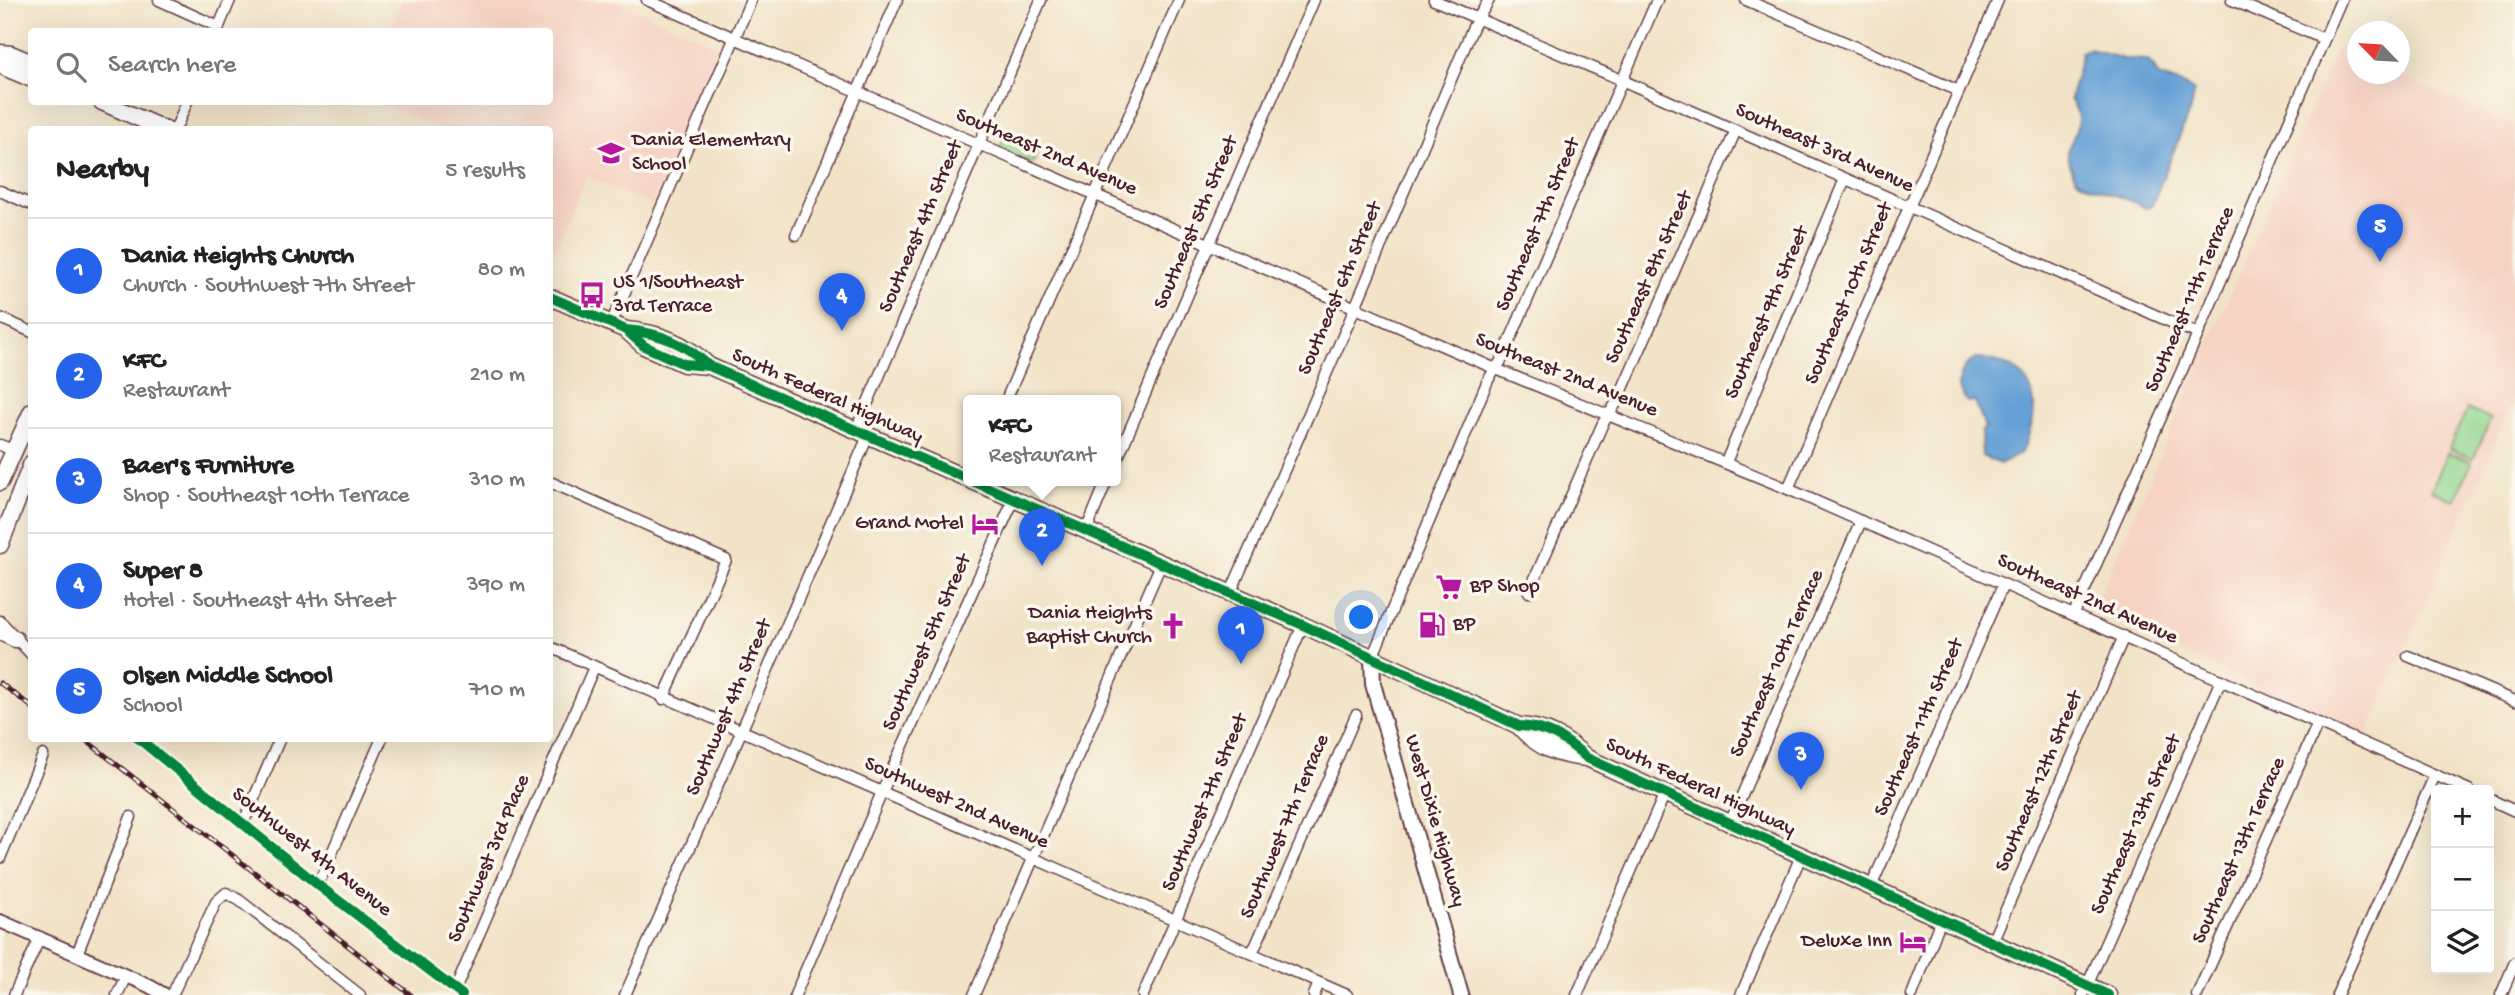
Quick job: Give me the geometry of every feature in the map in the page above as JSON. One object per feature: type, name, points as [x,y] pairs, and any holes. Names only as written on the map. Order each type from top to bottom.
[{"type":"main road","points":[[0,53],[11,54],[28,61]]},
{"type":"main road","points":[[0,63],[28,77]]},
{"type":"main road","points":[[109,105],[157,126]]},
{"type":"main road","name":"South Federal Highway","points":[[553,298],[619,327],[650,332],[692,350],[709,366],[963,477]]},
{"type":"main road","points":[[0,482],[6,448],[28,417]]},
{"type":"main road","points":[[0,545],[28,473]]},
{"type":"main road","name":"South Federal Highway","points":[[984,486],[1303,625],[1519,726],[1532,741],[1566,757],[1587,758],[1992,942],[2085,990],[2108,995]]},
{"type":"main road","name":"West Dixie Highway","points":[[1372,658],[1373,684],[1461,995]]},
{"type":"street","points":[[159,0],[216,28]]},
{"type":"street","points":[[218,28],[230,0]]},
{"type":"street","name":"Southeast 2nd Avenue","points":[[647,0],[1496,369],[1726,461],[2458,785]]},
{"type":"street","points":[[619,327],[751,0]]},
{"type":"street","points":[[796,235],[897,0]]},
{"type":"street","name":"Southeast 4th Street","points":[[862,433],[1041,0]]},
{"type":"street","points":[[1008,395],[1179,0]]},
{"type":"street","name":"Southeast 5th Street","points":[[1121,448],[1314,0]]},
{"type":"street","name":"Southeast 3rd Avenue","points":[[1434,0],[2198,334]]},
{"type":"street","name":"Southeast 6th Street","points":[[1230,594],[1478,19],[1489,0]]},
{"type":"street","name":"Southeast 7th Street","points":[[1372,658],[1488,380],[1496,369],[1657,0]]},
{"type":"street","points":[[1746,0],[1959,90]]},
{"type":"street","name":"Southeast 10th Street","points":[[1788,489],[1998,0]]},
{"type":"street","points":[[2232,0],[2324,39]]},
{"type":"street","name":"Southeast 11th Terrace","points":[[2074,614],[2341,0]]},
{"type":"street","points":[[177,126],[186,105]]},
{"type":"street","name":"Southeast 8th Street","points":[[1529,592],[1609,414],[1617,402],[1736,131]]},
{"type":"street","name":"Southeast 9th Street","points":[[1726,461],[1845,179]]},
{"type":"street","points":[[0,191],[28,203]]},
{"type":"street","points":[[0,318],[28,330]]},
{"type":"street","name":"Southwest 4th Street","points":[[625,995],[741,732],[862,433]]},
{"type":"street","points":[[553,483],[726,560],[663,699]]},
{"type":"street","points":[[1086,531],[1105,486]]},
{"type":"street","name":"Southwest 5th Street","points":[[795,995],[882,792],[1014,499]]},
{"type":"street","name":"Southeast 10th Terrace","points":[[1730,823],[1861,521]]},
{"type":"street","points":[[974,995],[1161,564]]},
{"type":"street","name":"Southeast 11th Street","points":[[1871,887],[2003,585]]},
{"type":"street","points":[[0,621],[7,635],[28,652]]},
{"type":"street","name":"Southwest 7th Street","points":[[1143,995],[1303,625]]},
{"type":"street","name":"Southeast 12th Street","points":[[1992,942],[2124,636]]},
{"type":"street","name":"Southwest 2nd Avenue","points":[[553,648],[663,699],[1347,995]]},
{"type":"street","points":[[2408,656],[2515,701]]},
{"type":"street","name":"Southwest 3rd Place","points":[[458,992],[594,667]]},
{"type":"street","name":"Southeast 13th Street","points":[[2085,990],[2221,680]]},
{"type":"street","name":"Southwest 7th Terrace","points":[[1251,953],[1355,716]]},
{"type":"street","name":"Southeast 13th Terrace","points":[[2197,995],[2318,723]]},
{"type":"street","name":"Southwest 4th Avenue","points":[[145,742],[318,885],[458,992]]},
{"type":"street","points":[[243,824],[278,742]]},
{"type":"street","points":[[318,885],[380,742]]},
{"type":"street","points":[[0,858],[43,755]]},
{"type":"street","points":[[2336,995],[2435,775]]},
{"type":"street","points":[[1577,995],[1665,793]]},
{"type":"street","points":[[2494,801],[2515,811]]},
{"type":"street","points":[[77,954],[131,817]]},
{"type":"street","points":[[1741,995],[1801,856]]},
{"type":"street","points":[[172,995],[216,902],[226,893],[239,900],[359,995]]},
{"type":"street","points":[[1912,995],[1941,919]]},
{"type":"street","points":[[0,920],[164,995]]},
{"type":"street","points":[[14,995],[40,937]]},
{"type":"street","points":[[2501,995],[2515,962]]},
{"type":"street","points":[[117,995],[126,976]]},
{"type":"street","points":[[1314,995],[1319,983]]},
{"type":"shaded area","name":"Dania Elementary School","points":[[402,0],[614,0],[719,46],[651,205],[586,176],[553,256],[553,126],[433,126],[383,105],[553,105],[553,28],[390,28]]},
{"type":"shaded area","points":[[2337,48],[2347,52],[2347,84],[2410,84],[2410,80],[2515,126],[2515,397],[2367,736],[2092,612]]},
{"type":"green space","points":[[1005,136],[1039,149],[1033,163],[999,150]]},
{"type":"green space","points":[[2467,409],[2491,419],[2473,459],[2449,448]]},
{"type":"green space","points":[[2448,452],[2472,462],[2455,501],[2431,490]]},
{"type":"water","points":[[2089,49],[2123,59],[2147,60],[2158,76],[2184,85],[2194,92],[2192,105],[2152,205],[2145,208],[2080,181],[2071,168],[2067,151],[2076,132],[2078,119],[2070,99],[2082,52]]},
{"type":"water","points":[[1976,359],[2005,364],[2016,371],[2025,379],[2033,401],[2030,430],[2023,449],[2000,464],[1982,456],[1981,432],[1985,428],[1975,401],[1967,402],[1958,387],[1963,370]]},
{"type":"railway","points":[[0,683],[28,704]]},
{"type":"railway","points":[[88,742],[411,995]]},
{"type":"cycle path","points":[[553,298],[626,330],[644,346],[684,364],[709,366],[963,477]]},
{"type":"cycle path","points":[[626,330],[671,340],[691,351],[709,366]]},
{"type":"cycle path","points":[[984,486],[1303,625],[1519,726],[1556,735],[1587,758],[2108,995]]},
{"type":"cycle path","points":[[143,742],[318,885],[462,995]]},
{"type":"place","name":"Dania Elementary School","points":[[611,153]]},
{"type":"place","name":"Olsen Middle School","points":[[2380,262]]},
{"type":"place","name":"US 1/Southeast 3rd Terrace","points":[[592,295]]},
{"type":"place","name":"Super 8","points":[[842,331]]},
{"type":"place","name":"Grand Motel","points":[[985,524]]},
{"type":"place","name":"KFC","points":[[1042,566]]},
{"type":"place","name":"BP Shop","points":[[1449,587]]},
{"type":"place","name":"BP","points":[[1432,625]]},
{"type":"place","name":"Dania Heights Baptist Church","points":[[1173,626]]},
{"type":"place","name":"Dania Heights Church","points":[[1241,664]]},
{"type":"place","name":"Baer's Furniture","points":[[1801,790]]},
{"type":"place","name":"Deluxe Inn","points":[[1913,942]]}]
